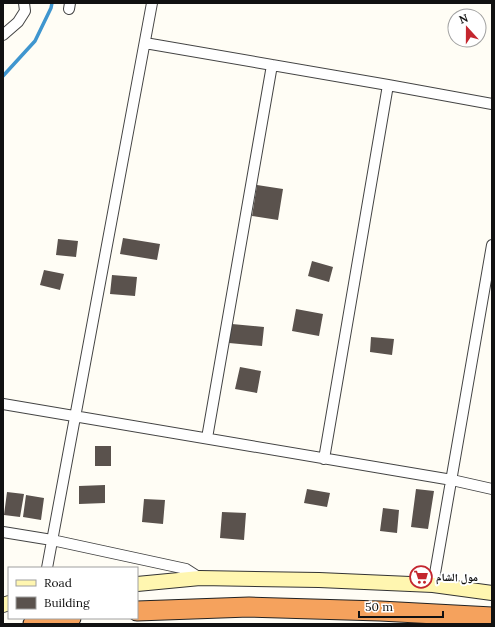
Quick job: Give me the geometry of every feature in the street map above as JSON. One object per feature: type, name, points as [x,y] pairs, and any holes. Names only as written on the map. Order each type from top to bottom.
[{"type":"highway","points":[[138,611],[249,607],[380,611],[492,617]]},
{"type":"highway","points":[[33,624],[65,619]]},
{"type":"main road","points":[[138,584],[200,578],[320,580],[433,585],[492,593]]},
{"type":"street","points":[[3,35],[18,22],[26,11],[24,3]]},
{"type":"street","points":[[46,567],[152,3]]},
{"type":"street","points":[[145,43],[492,104]]},
{"type":"street","points":[[206,438],[272,65]]},
{"type":"street","points":[[324,459],[388,85]]},
{"type":"street","points":[[433,585],[492,245]]},
{"type":"street","points":[[3,404],[452,480],[492,489]]},
{"type":"street","points":[[3,532],[52,540],[186,569],[200,578]]},
{"type":"building","points":[[257,185],[283,189],[278,220],[252,216]]},
{"type":"building","points":[[123,238],[160,244],[157,260],[120,254]]},
{"type":"building","points":[[58,239],[78,241],[76,257],[56,255]]},
{"type":"building","points":[[312,261],[333,267],[329,282],[308,276]]},
{"type":"building","points":[[44,270],[64,274],[60,290],[40,285]]},
{"type":"building","points":[[112,275],[137,277],[135,296],[110,294]]},
{"type":"building","points":[[296,309],[323,314],[319,336],[292,331]]},
{"type":"building","points":[[232,324],[264,327],[262,346],[229,343]]},
{"type":"building","points":[[371,337],[394,339],[392,355],[370,352]]},
{"type":"building","points":[[240,367],[261,371],[257,393],[235,389]]},
{"type":"building","points":[[95,446],[111,446],[111,466],[95,466]]},
{"type":"building","points":[[105,485],[105,503],[79,504],[79,486]]},
{"type":"building","points":[[307,489],[330,493],[327,507],[304,503]]},
{"type":"building","points":[[416,489],[434,491],[428,529],[411,527]]},
{"type":"building","points":[[7,492],[24,494],[20,517],[4,515]]},
{"type":"building","points":[[26,495],[44,498],[41,520],[23,517]]},
{"type":"building","points":[[144,499],[165,500],[163,524],[142,522]]},
{"type":"building","points":[[383,508],[399,510],[397,533],[380,531]]},
{"type":"building","points":[[222,512],[246,513],[244,540],[220,538]]},
{"type":"waterway","points":[[3,76],[35,41],[52,3]]},
{"type":"place","name":"مول الشام","points":[[421,577]]}]
